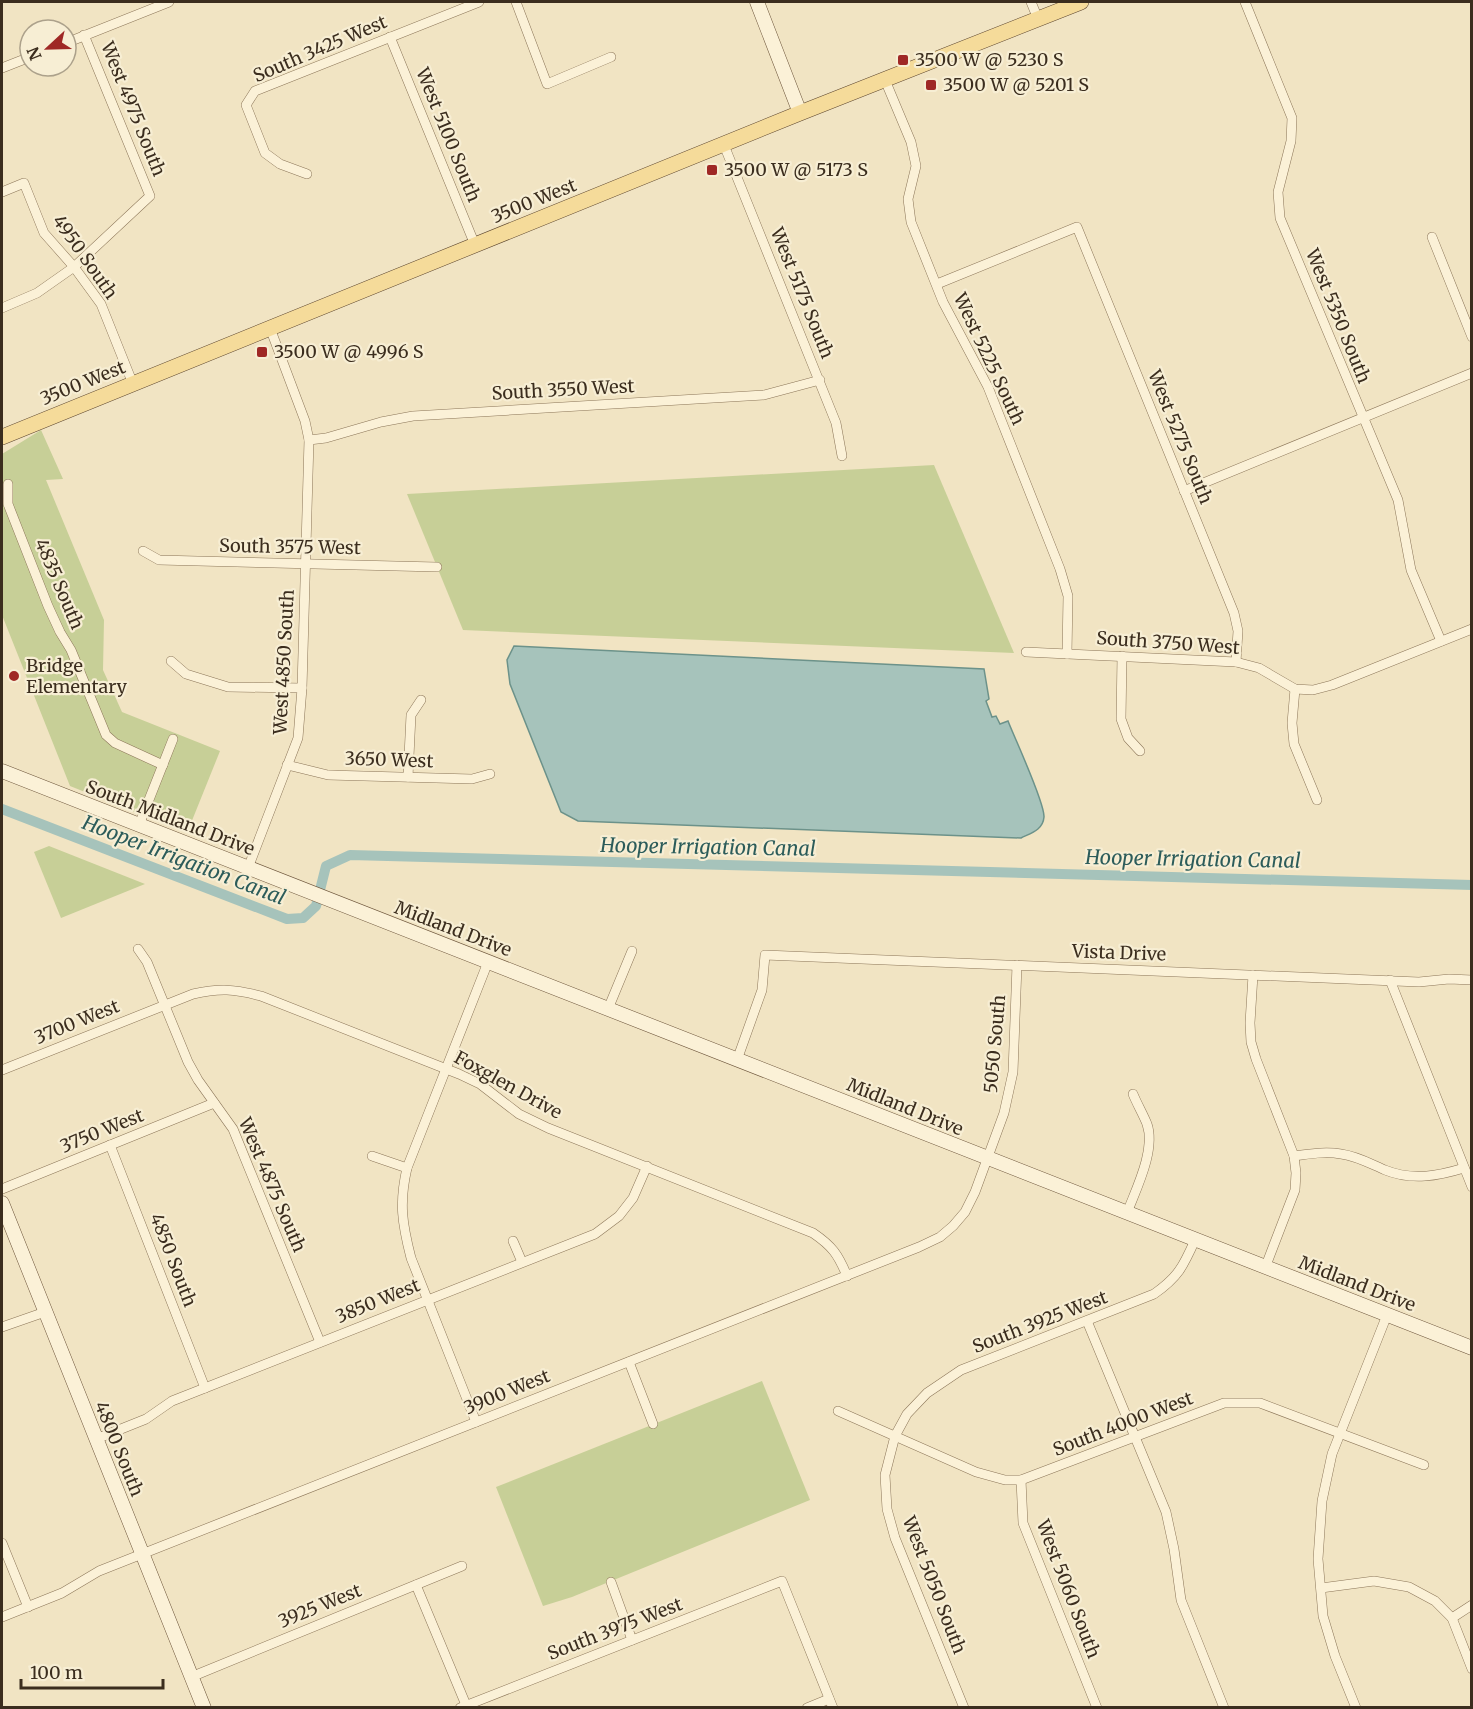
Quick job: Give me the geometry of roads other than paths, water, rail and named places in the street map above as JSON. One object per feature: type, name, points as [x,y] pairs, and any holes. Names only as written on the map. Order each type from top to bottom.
[{"type":"main road","name":"3500 West","points":[[2,436],[800,113],[1081,2]]},
{"type":"street","points":[[78,38],[169,2]]},
{"type":"street","name":"South 3425 West","points":[[307,174],[280,164],[265,153],[246,105],[255,91],[479,2]]},
{"type":"street","points":[[516,2],[547,84],[611,57]]},
{"type":"street","points":[[757,2],[800,113]]},
{"type":"street","points":[[1031,2],[1038,19]]},
{"type":"street","name":"West 5350 South","points":[[1245,2],[1292,118],[1292,141],[1278,192],[1280,218],[1398,500],[1411,570],[1441,641]]},
{"type":"street","name":"West 4975 South","points":[[74,267],[150,196],[84,35]]},
{"type":"street","name":"West 5100 South","points":[[390,37],[475,245]]},
{"type":"street","points":[[2,68],[18,62]]},
{"type":"street","name":"West 5225 South","points":[[885,80],[911,142],[916,166],[908,199],[911,222],[943,302],[988,387],[1060,569],[1068,596],[1067,654]]},
{"type":"street","name":"West 5175 South","points":[[724,145],[820,380],[836,423],[842,456]]},
{"type":"street","name":"4950 South","points":[[2,192],[24,183],[44,233],[74,267],[101,304],[133,384]]},
{"type":"street","name":"West 5275 South","points":[[937,284],[1077,227],[1234,613],[1238,631],[1236,662]]},
{"type":"street","points":[[1432,237],[1472,337]]},
{"type":"street","points":[[2,308],[38,292],[74,267]]},
{"type":"street","name":"West 4850 South","points":[[248,868],[298,738],[302,688],[309,440],[305,421],[270,328]]},
{"type":"street","points":[[1184,491],[1472,373]]},
{"type":"street","name":"South 3550 West","points":[[309,440],[326,438],[381,422],[413,416],[764,395],[820,380]]},
{"type":"street","name":"4835 South","points":[[8,484],[8,504],[48,606],[71,651],[106,735],[115,743],[163,765]]},
{"type":"street","name":"South 3575 West","points":[[143,551],[159,560],[437,567]]},
{"type":"street","points":[[1317,800],[1294,744],[1292,723],[1295,689],[1313,690],[1332,685],[1472,629]]},
{"type":"street","name":"South 3750 West","points":[[1026,652],[1236,662],[1259,668],[1295,689]]},
{"type":"street","points":[[1122,656],[1121,719],[1128,738],[1140,751]]},
{"type":"street","points":[[171,661],[186,674],[228,687],[302,688]]},
{"type":"street","points":[[408,777],[411,715],[421,700]]},
{"type":"street","points":[[139,825],[173,739]]},
{"type":"street","name":"3650 West","points":[[287,765],[328,775],[472,779],[490,774]]},
{"type":"street","name":"South Midland Drive","points":[[2,771],[325,898]]},
{"type":"street","name":"Midland Drive","points":[[325,898],[1472,1348]]},
{"type":"street","name":"West 4875 South","points":[[138,949],[147,962],[188,1062],[233,1129],[320,1342]]},
{"type":"street","points":[[608,1009],[632,951]]},
{"type":"street","name":"Vista Drive","points":[[737,1060],[762,990],[765,955],[1390,981],[1472,980]]},
{"type":"street","points":[[476,1422],[411,1258],[402,1212],[402,1191],[407,1168],[488,962]]},
{"type":"street","name":"5050 South","points":[[987,1158],[1004,1113],[1013,1072],[1017,965]]},
{"type":"street","points":[[1253,975],[1251,1042],[1294,1156],[1296,1173],[1295,1190],[1265,1268]]},
{"type":"street","points":[[1390,981],[1472,1187]]},
{"type":"street","name":"Foxglen Drive","points":[[165,1005],[214,989],[239,990],[261,996],[447,1068],[480,1084],[519,1114],[538,1124],[813,1233],[829,1243],[839,1256],[847,1276]]},
{"type":"street","name":"3700 West","points":[[2,1070],[165,1005]]},
{"type":"street","points":[[1127,1213],[1146,1162],[1149,1145],[1148,1126],[1133,1094]]},
{"type":"street","name":"3750 West","points":[[2,1189],[214,1103]]},
{"type":"street","name":"4850 South","points":[[110,1145],[205,1388]]},
{"type":"street","points":[[1294,1156],[1318,1153],[1341,1154],[1407,1176],[1427,1177],[1464,1168]]},
{"type":"street","points":[[372,1156],[407,1168]]},
{"type":"street","name":"3900 West","points":[[2,1617],[62,1593],[99,1571],[919,1247],[940,1237],[965,1212],[987,1158]]},
{"type":"street","name":"3850 West","points":[[96,1439],[146,1419],[172,1401],[595,1233],[619,1216],[633,1198],[647,1166]]},
{"type":"street","name":"4800 South","points":[[2,1203],[204,1707]]},
{"type":"street","points":[[513,1240],[522,1262]]},
{"type":"street","name":"South 3925 West","points":[[895,1436],[907,1414],[927,1393],[961,1370],[1154,1294],[1171,1282],[1184,1264],[1195,1240]]},
{"type":"street","points":[[2,1327],[45,1312]]},
{"type":"street","points":[[1356,1707],[1335,1656],[1323,1616],[1318,1559],[1322,1501],[1332,1454],[1387,1316]]},
{"type":"street","points":[[1087,1321],[1166,1512],[1181,1600],[1224,1707]]},
{"type":"street","points":[[629,1362],[653,1424]]},
{"type":"street","name":"South 4000 West","points":[[838,1411],[976,1472],[1005,1480],[1021,1480],[1224,1403],[1260,1403],[1424,1465]]},
{"type":"street","name":"West 5050 South","points":[[895,1436],[885,1475],[887,1509],[895,1538],[964,1707]]},
{"type":"street","name":"West 5060 South","points":[[1021,1480],[1023,1523],[1097,1707]]},
{"type":"street","points":[[2,1543],[28,1607]]},
{"type":"street","name":"3925 West","points":[[191,1677],[462,1566]]},
{"type":"street","name":"South 3975 West","points":[[463,1706],[782,1581],[831,1703]]},
{"type":"street","points":[[1321,1588],[1374,1581],[1409,1587],[1435,1600],[1452,1618],[1472,1669]]},
{"type":"street","points":[[611,1582],[632,1640]]},
{"type":"street","points":[[416,1585],[463,1706]]},
{"type":"street","points":[[1452,1618],[1472,1605]]},
{"type":"street","points":[[807,1707],[831,1703]]},
{"type":"water","points":[[514,646],[984,669],[989,699],[986,701],[992,717],[996,716],[1000,724],[1008,721],[1040,799],[1043,821],[1036,830],[1021,838],[578,821],[561,812],[510,684],[507,660]]},
{"type":"waterway","name":"Hooper Irrigation Canal","points":[[2,809],[287,919],[303,918],[316,906],[326,866],[350,855],[1472,885]]},
{"type":"place","name":"3500 W @ 5230 S","points":[[903,60]]},
{"type":"place","name":"3500 W @ 5201 S","points":[[931,85]]},
{"type":"place","name":"3500 W @ 5173 S","points":[[712,170]]},
{"type":"place","name":"3500 W @ 4996 S","points":[[262,352]]},
{"type":"place","name":"Bridge Elementary","points":[[14,676]]}]
